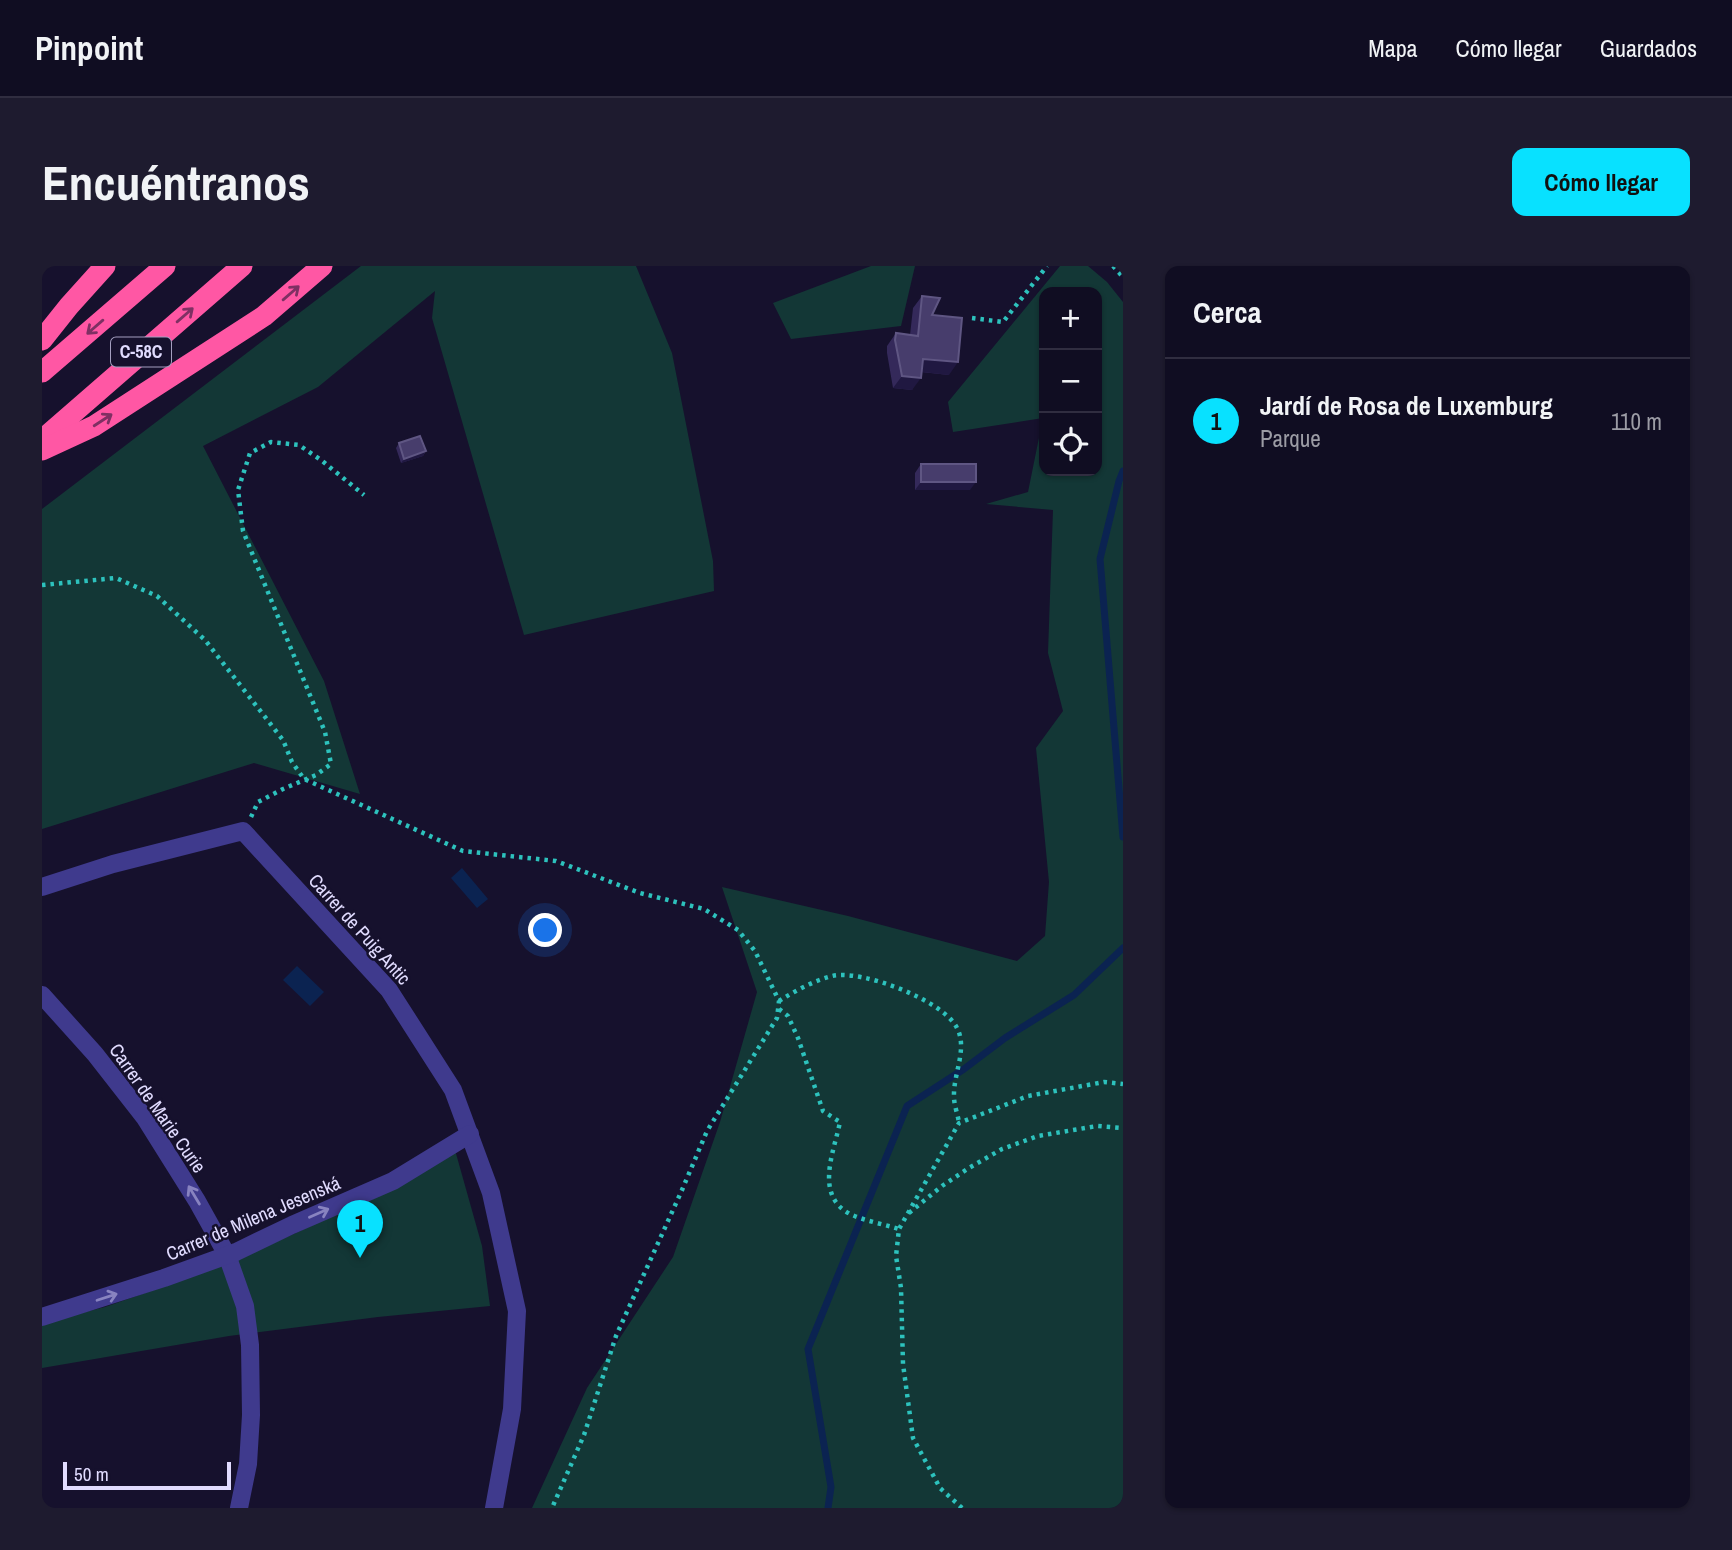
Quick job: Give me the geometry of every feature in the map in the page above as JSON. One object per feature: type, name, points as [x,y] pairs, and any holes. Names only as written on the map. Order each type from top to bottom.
[{"type":"highway","points":[[42,341],[69,306],[106,266]]},
{"type":"highway","name":"C-58C","points":[[42,372],[165,266]]},
{"type":"highway","name":"C-58C","points":[[42,440],[242,266]]},
{"type":"highway","points":[[42,450],[94,426],[264,316],[322,266]]},
{"type":"street","points":[[42,887],[113,864],[243,831]]},
{"type":"street","name":"Carrer de Puig Antic","points":[[243,831],[389,990],[453,1090],[470,1134],[491,1193],[517,1311],[512,1409],[494,1508]]},
{"type":"street","name":"Carrer de Marie Curie","points":[[42,995],[96,1054],[145,1118],[227,1255],[245,1306],[248,1333],[251,1415],[248,1464],[239,1508]]},
{"type":"street","name":"Carrer de Milena Jesenská","points":[[42,1317],[227,1255],[393,1181],[470,1134]]},
{"type":"path","points":[[972,318],[1003,322],[1048,266]]},
{"type":"path","points":[[1113,266],[1123,277]]},
{"type":"path","points":[[243,831],[258,802],[316,775],[331,764],[325,732],[243,531],[239,491],[250,453],[271,442],[299,445],[364,495]]},
{"type":"path","points":[[42,585],[116,578],[157,596],[205,640],[283,740],[292,762],[304,779],[463,851],[556,861],[640,893],[704,909],[738,929],[755,951],[779,1001],[777,1018],[707,1130],[616,1336],[584,1435],[552,1508]]},
{"type":"path","points":[[779,1001],[801,988],[834,975],[853,975],[883,983],[941,1009],[956,1027],[961,1042],[954,1097],[959,1124]]},
{"type":"path","points":[[778,1009],[788,1016],[798,1038],[823,1111],[840,1122],[828,1176],[831,1194],[841,1208],[851,1214],[899,1229]]},
{"type":"path","points":[[962,1508],[940,1488],[913,1438],[896,1256],[899,1229],[959,1124],[1028,1096],[1104,1082],[1123,1084]]},
{"type":"path","points":[[906,1214],[921,1205],[942,1186],[1002,1149],[1038,1136],[1097,1126],[1123,1128]]},
{"type":"green space","points":[[361,266],[636,266],[672,353],[713,561],[714,591],[524,635],[432,318],[435,291],[318,387],[203,446],[324,681],[360,794],[254,763],[42,829],[42,509]]},
{"type":"green space","points":[[871,266],[915,266],[901,326],[791,339],[773,303]]},
{"type":"green space","points":[[1060,266],[1088,266],[1107,282],[1123,302],[1123,1508],[532,1508],[587,1388],[673,1257],[720,1122],[757,992],[722,887],[848,916],[1017,961],[1045,936],[1049,882],[1036,748],[1063,711],[1048,653],[1053,510],[986,504],[1028,492],[1039,438],[1039,476],[1102,476],[1102,287],[1043,287]]},
{"type":"green space","points":[[1039,292],[1039,419],[953,432],[948,402]]},
{"type":"green space","points":[[455,1150],[482,1246],[490,1306],[229,1336],[42,1368],[42,1323],[105,1307],[208,1271],[393,1187]]},
{"type":"water","points":[[462,868],[488,899],[477,908],[451,878]]},
{"type":"water","points":[[297,966],[324,992],[310,1006],[283,980]]},
{"type":"building","points":[[922,296],[940,298],[932,315],[962,318],[958,362],[923,359],[921,378],[902,376],[896,333],[918,336]]},
{"type":"building","points":[[420,436],[426,451],[404,459],[399,443]]},
{"type":"building","points":[[921,464],[976,464],[976,482],[921,482]]},
{"type":"waterway","points":[[1123,471],[1100,559],[1123,837]]},
{"type":"waterway","points":[[828,1508],[831,1487],[808,1349],[907,1106],[1005,1038],[1074,995],[1123,948]]},
{"type":"place","name":"Jardí de Rosa de Luxemburg","points":[[360,1258]]}]
